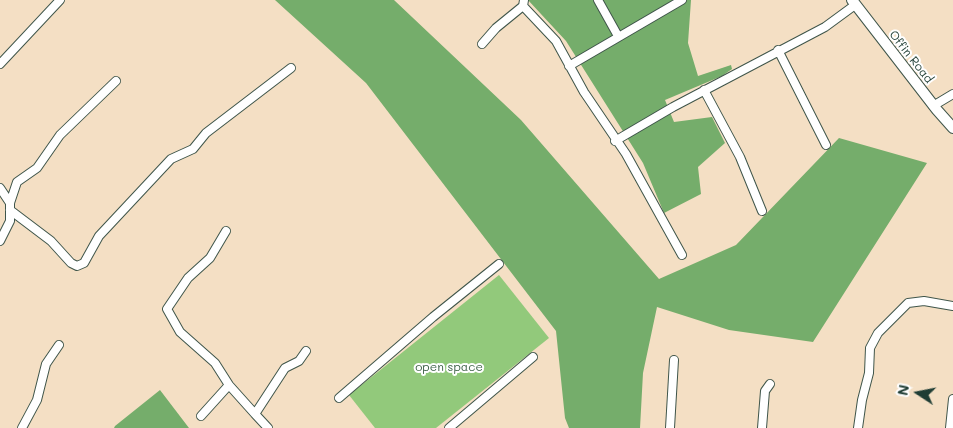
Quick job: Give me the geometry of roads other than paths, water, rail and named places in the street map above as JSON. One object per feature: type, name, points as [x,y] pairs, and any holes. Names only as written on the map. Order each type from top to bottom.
[{"type":"street","points":[[0,64],[60,0]]},
{"type":"street","points":[[598,0],[618,36]]},
{"type":"street","points":[[569,66],[682,0]]},
{"type":"street","points":[[482,44],[524,3],[556,41],[569,66],[615,141],[626,154],[682,255]]},
{"type":"street","points":[[615,141],[704,90],[825,27],[854,3]]},
{"type":"street","name":"Offin Road","points":[[854,3],[953,128]]},
{"type":"street","points":[[778,50],[826,145]]},
{"type":"street","points":[[0,188],[10,207],[51,241],[70,263],[77,266],[84,263],[98,236],[171,159],[193,149],[206,133],[290,68]]},
{"type":"street","points":[[0,241],[10,222],[10,207],[17,182],[37,168],[60,135],[116,81]]},
{"type":"street","points":[[704,90],[740,157],[762,211]]},
{"type":"street","points":[[934,106],[953,94]]},
{"type":"street","points":[[226,231],[210,258],[188,278],[167,309],[180,332],[215,363],[229,385],[268,428]]},
{"type":"street","points":[[339,398],[499,264]]},
{"type":"street","points":[[858,428],[862,400],[869,373],[870,348],[878,333],[908,303],[924,301],[953,306]]},
{"type":"street","points":[[22,428],[36,400],[46,364],[59,346]]},
{"type":"street","points":[[255,414],[285,368],[299,360],[306,351]]},
{"type":"street","points":[[449,428],[533,357]]},
{"type":"street","points":[[670,428],[674,360]]},
{"type":"street","points":[[762,428],[765,391],[770,384]]},
{"type":"street","points":[[201,416],[229,385]]},
{"type":"street","points":[[950,428],[953,400]]},
{"type":"park label","name":"open space","points":[[449,367]]}]
